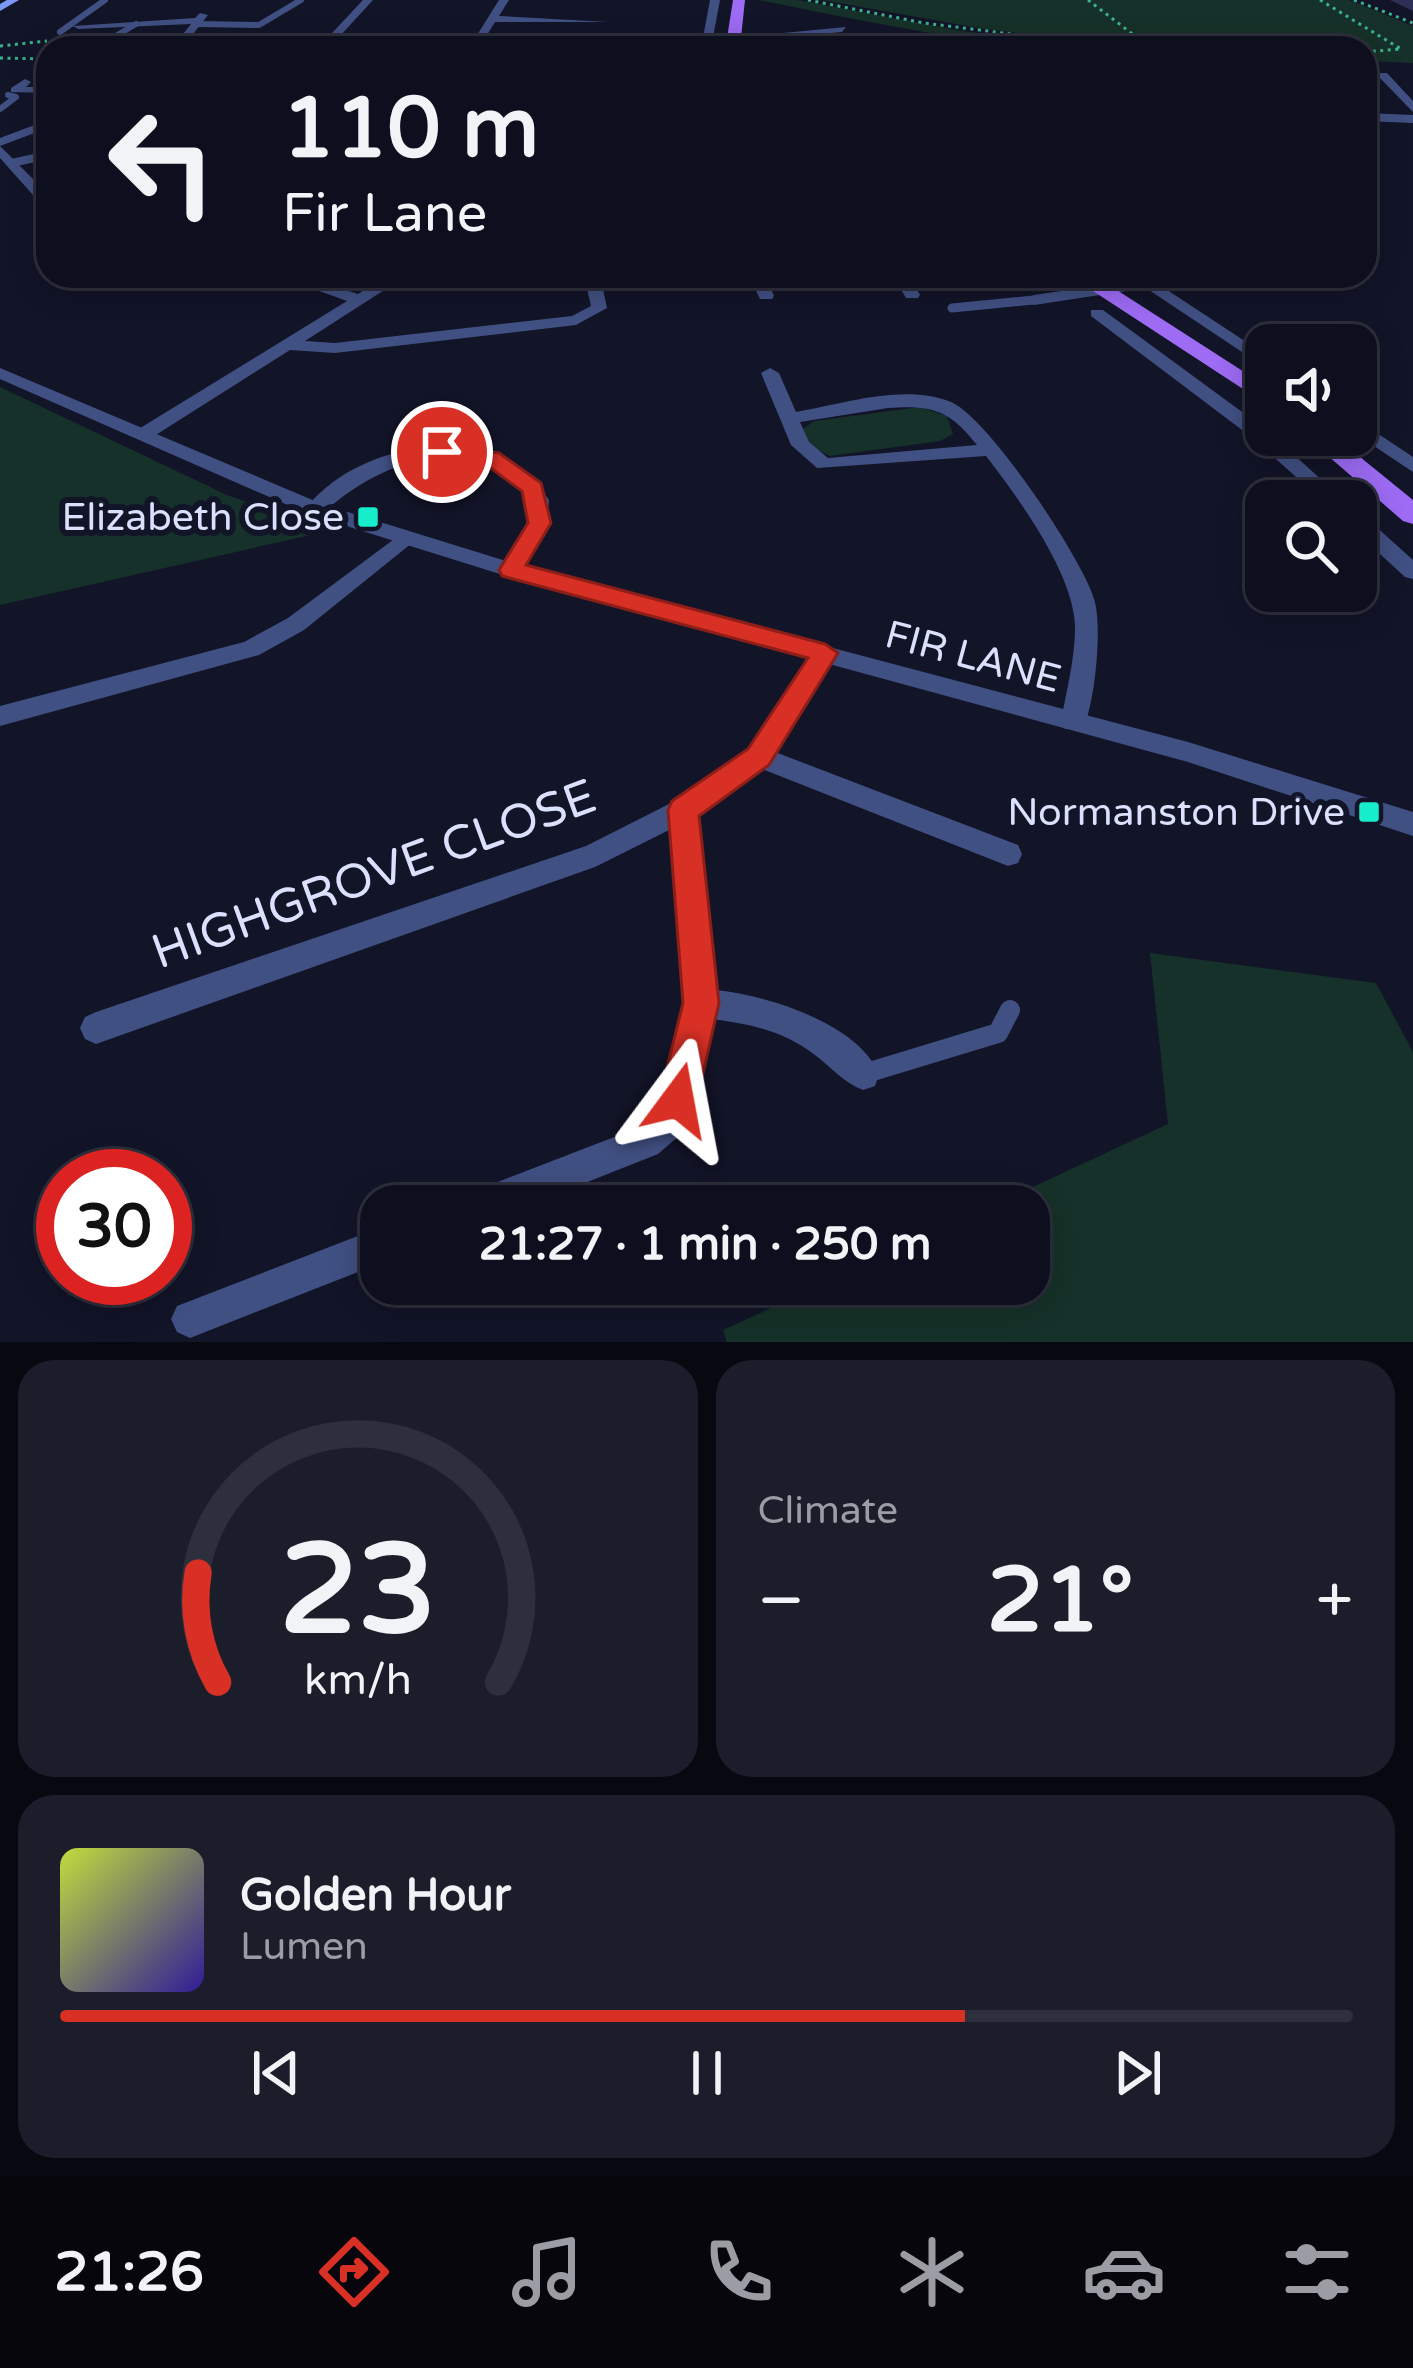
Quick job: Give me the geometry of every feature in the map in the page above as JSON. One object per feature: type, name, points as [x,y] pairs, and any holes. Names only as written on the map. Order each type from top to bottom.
[{"type":"main road","points":[[0,8],[14,0]]},
{"type":"main road","points":[[737,36],[739,0]]},
{"type":"main road","points":[[1091,288],[1102,302],[1186,343],[1245,383]]},
{"type":"main road","points":[[1342,456],[1413,515]]},
{"type":"street","points":[[334,36],[368,0]]},
{"type":"street","points":[[482,36],[504,0]]},
{"type":"street","points":[[708,36],[715,0]]},
{"type":"street","points":[[186,36],[209,10]]},
{"type":"street","points":[[494,20],[603,22]]},
{"type":"street","points":[[78,26],[196,23]]},
{"type":"street","points":[[786,36],[842,28]]},
{"type":"street","points":[[1383,75],[1413,108]]},
{"type":"street","points":[[16,89],[36,90]]},
{"type":"street","points":[[1377,118],[1413,119]]},
{"type":"street","points":[[36,130],[0,146],[36,190]]},
{"type":"street","points":[[325,288],[360,299]]},
{"type":"street","points":[[144,434],[378,288]]},
{"type":"street","points":[[286,345],[335,348],[576,320],[599,308],[595,288]]},
{"type":"street","points":[[762,288],[766,296]]},
{"type":"street","points":[[908,288],[912,295]]},
{"type":"street","points":[[1034,300],[1102,302],[1145,288]]},
{"type":"street","points":[[1158,288],[1245,348]]},
{"type":"street","points":[[1102,302],[1155,353],[1309,480]]},
{"type":"street","points":[[1155,353],[1186,343]]},
{"type":"street","name":"FIR LANE","points":[[0,373],[315,509],[405,538],[1343,797],[1413,824]]},
{"type":"street","points":[[770,373],[809,456],[840,467],[990,450]]},
{"type":"street","points":[[790,418],[921,402],[943,405],[973,423],[1083,598],[1087,630],[1074,722]]},
{"type":"street","points":[[1377,440],[1413,466]]},
{"type":"street","points":[[315,509],[354,476],[392,459],[442,452],[491,458],[525,479],[539,500],[535,535],[511,570]]},
{"type":"street","points":[[0,716],[251,649],[296,624],[405,538]]},
{"type":"street","points":[[1377,539],[1413,572]]},
{"type":"street","name":"HIGHGROVE CLOSE","points":[[96,1028],[595,855],[683,810],[758,757],[825,653]]},
{"type":"street","points":[[758,757],[1008,854]]},
{"type":"street","points":[[536,1185],[646,1142],[668,1123],[701,1003],[683,810]]},
{"type":"street","points":[[701,1003],[774,1011],[810,1029],[863,1074]]},
{"type":"street","points":[[190,1319],[360,1253]]},
{"type":"lane","points":[[60,32],[105,0]]},
{"type":"lane","points":[[196,23],[259,25],[301,0]]},
{"type":"lane","points":[[116,36],[136,24]]},
{"type":"lane","points":[[0,110],[16,97],[16,89]]},
{"type":"lane","points":[[12,164],[36,158]]},
{"type":"lane","points":[[952,308],[1034,300]]},
{"type":"lane","points":[[863,1074],[998,1033],[1010,1010]]},
{"type":"path","points":[[808,0],[1031,36]]},
{"type":"path","points":[[1088,0],[1135,36]]},
{"type":"path","points":[[1320,0],[1401,49],[1377,51]]},
{"type":"path","points":[[1354,0],[1413,23]]},
{"type":"path","points":[[53,36],[60,32]]},
{"type":"path","points":[[0,46],[36,45]]},
{"type":"path","points":[[0,58],[36,58]]},
{"type":"green space","points":[[758,0],[798,0],[1003,36],[950,36]]},
{"type":"green space","points":[[822,0],[1349,0],[1413,26],[1413,63],[1377,62],[1377,36],[1043,36]]},
{"type":"green space","points":[[0,387],[227,495],[329,531],[0,605]]},
{"type":"green space","points":[[920,407],[947,416],[953,434],[940,441],[830,456],[808,445],[802,430],[814,421]]},
{"type":"green space","points":[[1150,953],[1376,983],[1413,1052],[1413,1342],[727,1342],[723,1330],[777,1305],[1050,1305],[1050,1185],[1037,1185],[1168,1124]]},
{"type":"place","name":"Elizabeth Close","points":[[368,517]]},
{"type":"place","name":"Normanston Drive","points":[[1369,812]]},
{"type":"route","points":[[442,452],[491,458],[533,488],[539,500],[539,523],[511,570],[825,653],[758,757],[683,810],[701,1003],[678,1100]]}]
